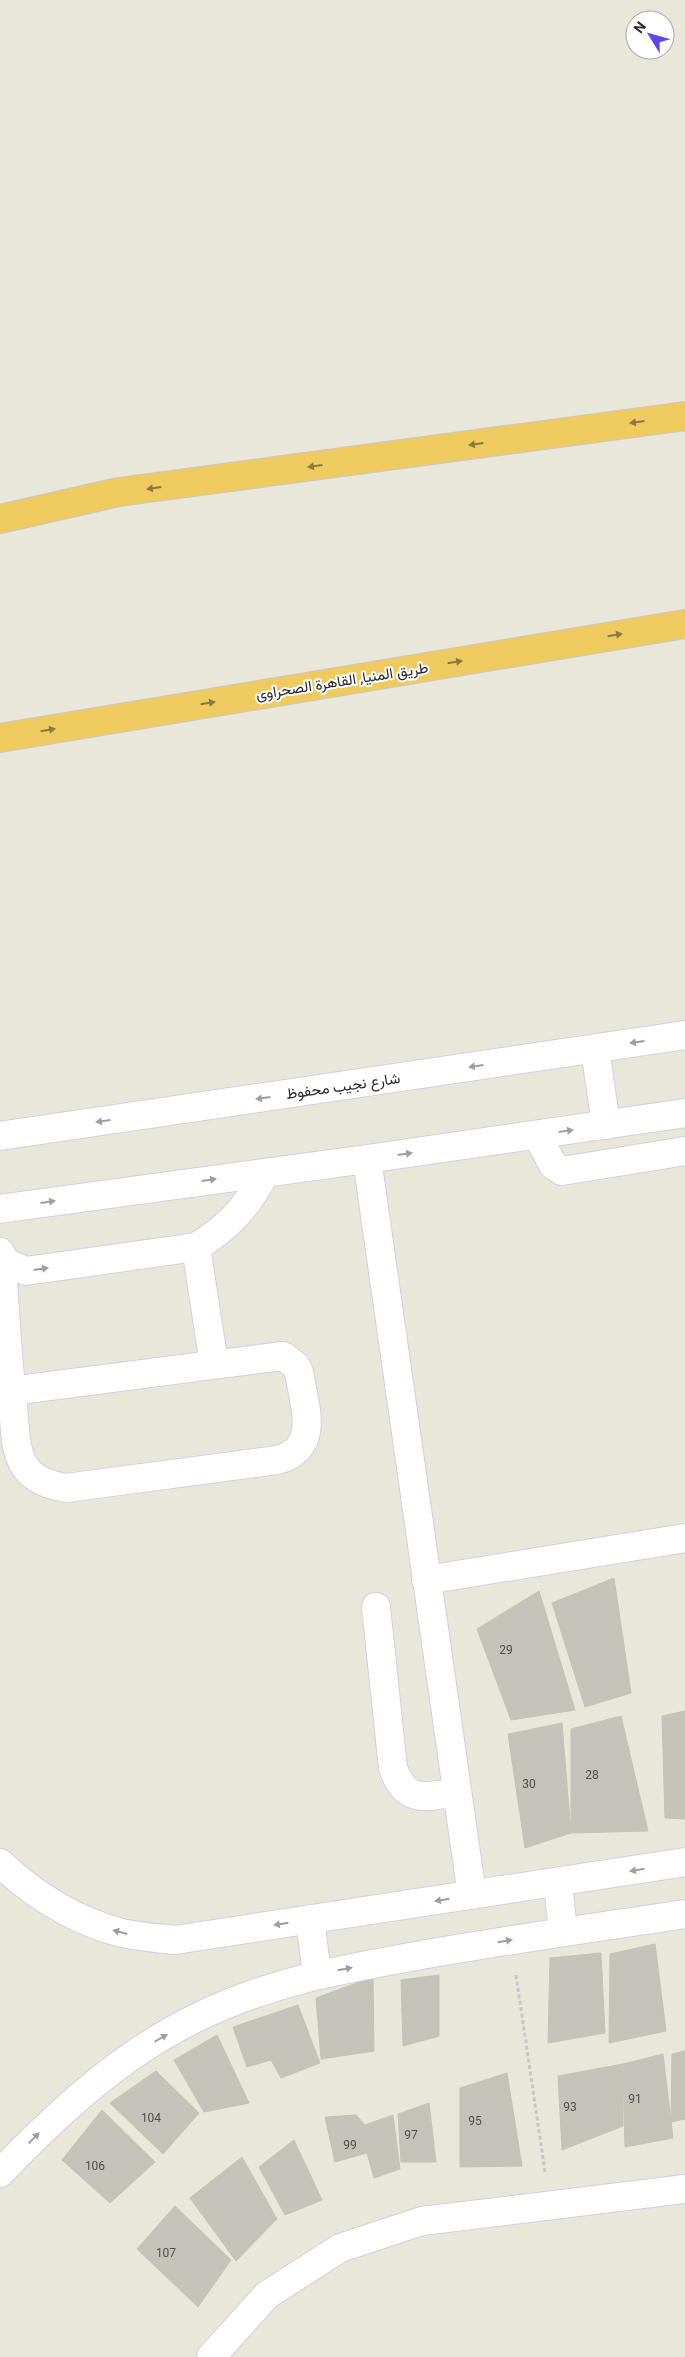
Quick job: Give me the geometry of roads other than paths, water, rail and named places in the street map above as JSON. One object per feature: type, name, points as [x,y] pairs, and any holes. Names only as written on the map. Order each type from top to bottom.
[{"type":"highway","points":[[0,519],[119,492],[685,416]]},
{"type":"highway","name":"طريق المنيا, القاهرة الصحراوى","points":[[0,738],[685,624]]},
{"type":"street","name":"شارع نجيب محفوظ","points":[[0,1136],[685,1035]]},
{"type":"street","points":[[595,1049],[606,1124]]},
{"type":"street","points":[[0,1208],[367,1159],[685,1113]]},
{"type":"street","points":[[537,1135],[552,1165],[562,1171],[685,1151]]},
{"type":"street","points":[[367,1159],[472,1895]]},
{"type":"street","points":[[0,1253],[6,1263],[26,1271],[196,1247],[219,1234],[237,1216],[253,1196],[265,1173]]},
{"type":"street","points":[[196,1247],[214,1364]]},
{"type":"street","points":[[0,1253],[11,1391],[21,1459],[28,1471],[39,1480],[52,1486],[66,1488],[277,1460],[289,1457],[298,1451],[308,1430],[299,1372],[295,1365],[283,1356],[11,1391]]},
{"type":"street","points":[[426,1580],[685,1538]]},
{"type":"street","points":[[376,1607],[394,1768],[398,1783],[410,1794],[424,1798],[457,1792]]},
{"type":"street","points":[[0,1863],[26,1888],[72,1916],[122,1933],[175,1940],[558,1883],[685,1862]]},
{"type":"street","points":[[558,1883],[563,1932]]},
{"type":"street","points":[[0,2173],[86,2089],[140,2050],[197,2017],[258,1991],[317,1974],[511,1940],[685,1914]]},
{"type":"street","points":[[310,1920],[317,1974]]},
{"type":"street","points":[[211,2357],[267,2296],[340,2248],[422,2221],[685,2188]]}]
